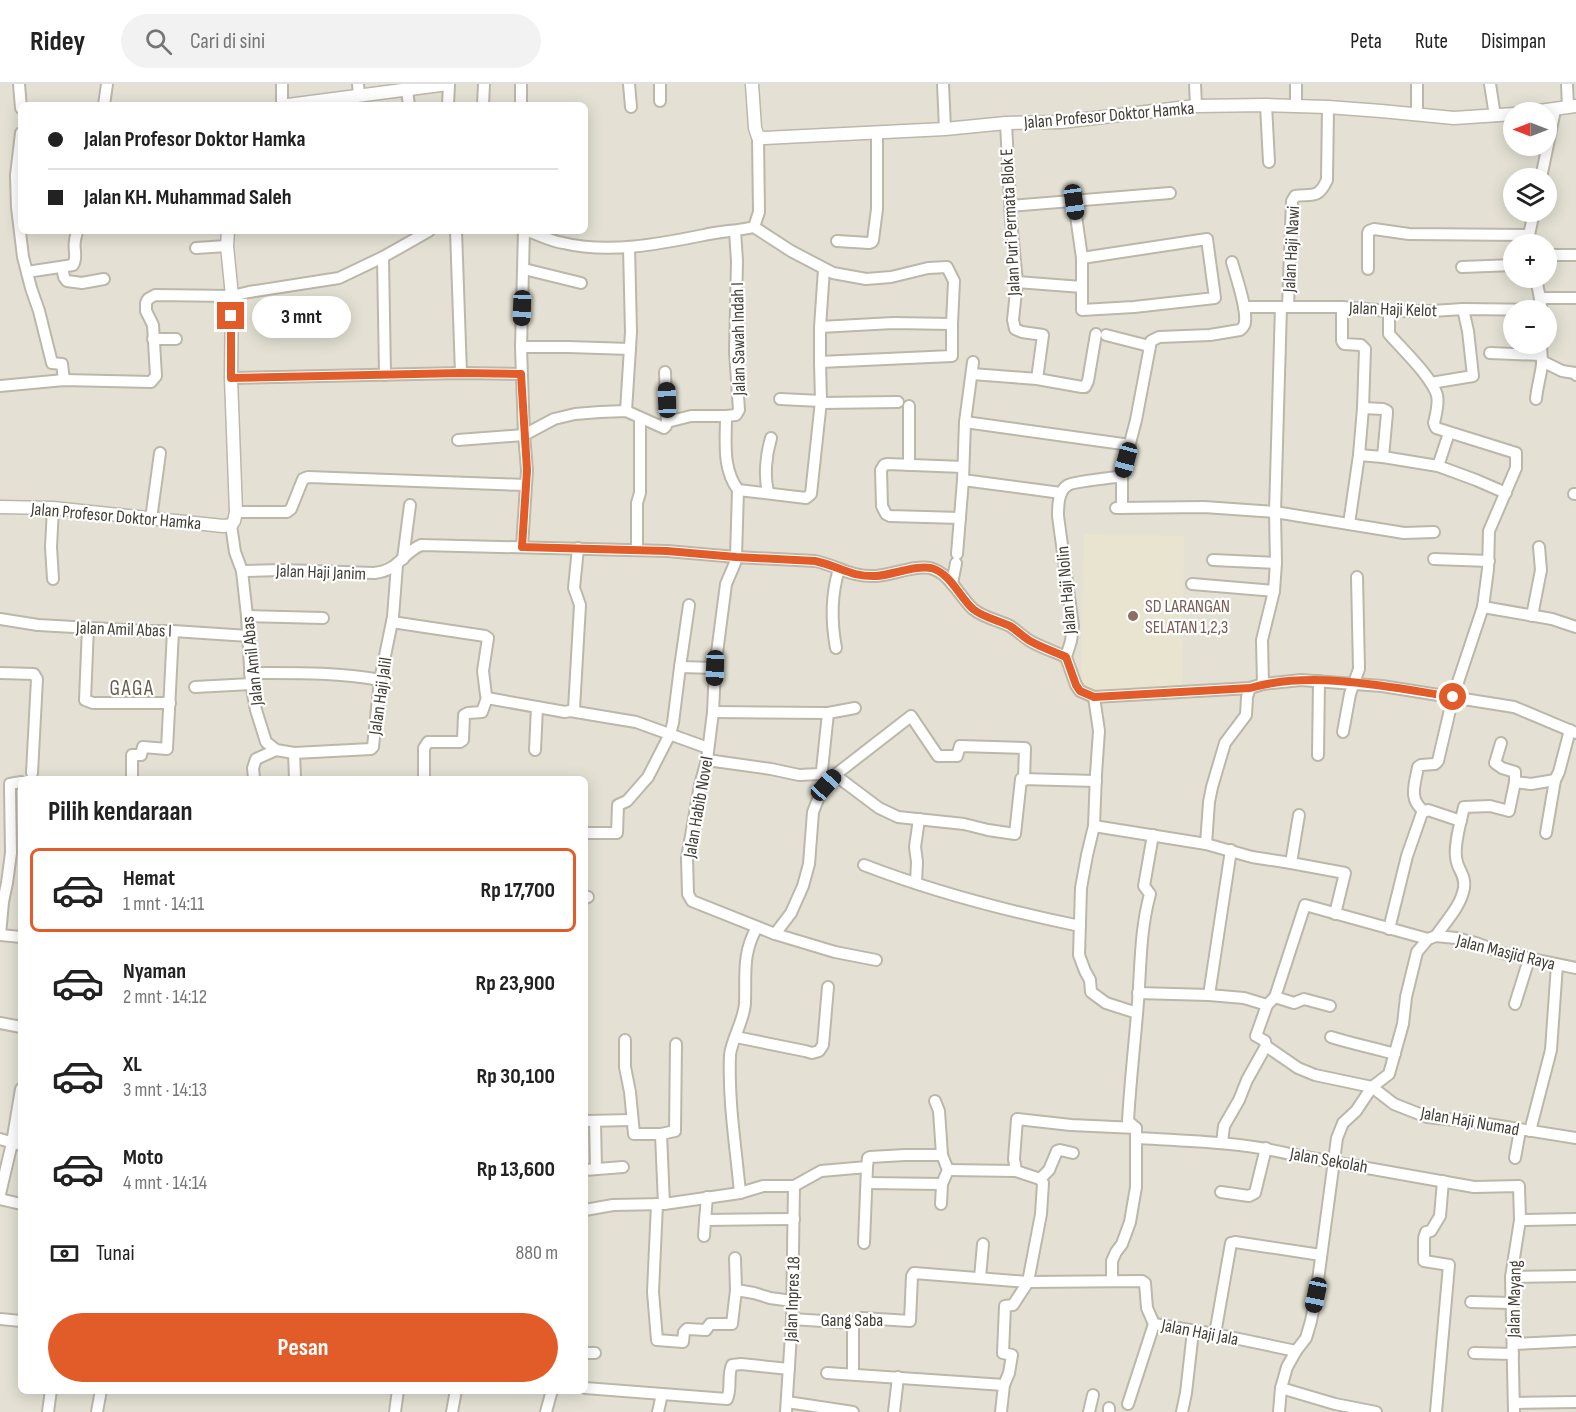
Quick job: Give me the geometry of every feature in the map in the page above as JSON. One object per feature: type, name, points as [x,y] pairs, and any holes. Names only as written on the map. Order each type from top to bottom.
[{"type":"street","points":[[19,84],[20,102]]},
{"type":"street","points":[[104,102],[107,84]]},
{"type":"street","points":[[282,84],[282,102]]},
{"type":"street","points":[[302,102],[359,90],[449,84],[448,102]]},
{"type":"street","points":[[483,102],[484,84]]},
{"type":"street","points":[[521,84],[521,102]]},
{"type":"street","points":[[629,84],[631,107]]},
{"type":"street","points":[[660,84],[660,101]]},
{"type":"street","points":[[752,84],[755,128],[758,136],[759,212],[754,227]]},
{"type":"street","points":[[944,84],[945,129]]},
{"type":"street","points":[[1195,84],[1196,106]]},
{"type":"street","points":[[1296,84],[1296,106]]},
{"type":"street","points":[[1417,84],[1417,114]]},
{"type":"street","points":[[1490,84],[1496,116]]},
{"type":"street","points":[[1557,110],[1572,107],[1567,84]]},
{"type":"street","points":[[406,87],[408,102]]},
{"type":"street","points":[[1266,105],[1269,162]]},
{"type":"street","name":"Jalan Profesor Doktor Hamka","points":[[758,136],[764,138],[945,129],[1006,123],[1060,122],[1196,106],[1328,107],[1454,118],[1503,115]]},
{"type":"street","name":"Jalan Haji Nawi","points":[[1285,307],[1292,201],[1294,196],[1317,195],[1326,180],[1328,107]]},
{"type":"street","name":"Jalan Puri Permata Blok E","points":[[1006,123],[1017,282],[1013,320],[1015,329],[1043,335],[1037,379]]},
{"type":"street","points":[[837,240],[869,243],[873,240],[878,132]]},
{"type":"street","points":[[18,158],[16,175],[18,221]]},
{"type":"street","points":[[1011,206],[1170,193]]},
{"type":"street","points":[[1074,202],[1082,258],[1082,310],[1215,298],[1207,239],[1082,258]]},
{"type":"street","points":[[535,234],[563,243],[594,247],[629,247],[754,227],[791,252],[833,273],[866,279],[947,267],[954,280],[952,356],[820,362]]},
{"type":"street","points":[[1368,269],[1368,233],[1374,229],[1409,234],[1503,239]]},
{"type":"street","name":"Jalan Sawah Indah I","points":[[735,231],[737,261],[735,352],[739,410],[736,415],[726,416],[725,456],[728,470],[738,490]]},
{"type":"street","points":[[20,234],[23,257],[52,363],[62,364],[64,380]]},
{"type":"street","points":[[27,272],[75,264],[74,241],[77,234]]},
{"type":"street","points":[[228,234],[232,296],[231,378],[236,512],[231,525]]},
{"type":"street","points":[[0,386],[64,380],[151,382],[156,376],[153,325],[146,311],[148,299],[155,295],[232,296],[339,278],[424,234]]},
{"type":"street","points":[[456,234],[461,373]]},
{"type":"street","points":[[522,547],[527,470],[521,374],[526,234]]},
{"type":"street","points":[[196,248],[227,246]]},
{"type":"street","points":[[626,411],[631,332],[629,247]]},
{"type":"street","points":[[1557,255],[1576,255]]},
{"type":"street","points":[[383,257],[385,375]]},
{"type":"street","points":[[1232,262],[1244,307],[1245,322],[1240,330],[1210,335],[1159,337],[1151,341],[1136,420],[1122,474],[1119,508],[1204,507],[1275,512],[1404,533],[1434,532]]},
{"type":"street","points":[[1462,267],[1503,265]]},
{"type":"street","points":[[62,267],[67,281],[82,283],[104,279]]},
{"type":"street","points":[[524,269],[581,283]]},
{"type":"street","points":[[738,490],[806,498],[811,494],[821,402],[820,327],[824,269]]},
{"type":"street","points":[[1017,282],[1082,287]]},
{"type":"street","points":[[1540,288],[1544,298],[1576,298]]},
{"type":"street","name":"Jalan Haji Kelot","points":[[1244,307],[1342,307],[1389,311],[1503,310]]},
{"type":"street","points":[[1263,684],[1262,640],[1274,591],[1276,564],[1275,512],[1285,307]]},
{"type":"street","points":[[1342,307],[1342,341],[1344,344],[1361,345],[1365,349],[1364,408],[1349,524]]},
{"type":"street","points":[[1431,383],[1473,376],[1463,309]]},
{"type":"street","points":[[1389,311],[1389,334],[1431,383],[1437,395],[1438,405],[1434,423],[1436,428],[1516,453],[1516,468],[1489,531],[1489,561],[1483,607],[1453,697],[1438,761],[1435,764],[1418,767],[1414,787],[1417,806],[1424,811],[1428,810],[1461,821]]},
{"type":"street","points":[[820,327],[893,323],[952,324]]},
{"type":"street","points":[[952,584],[960,518],[965,422],[973,368],[1084,387],[1088,381],[1101,335],[1149,346]]},
{"type":"street","points":[[153,339],[176,339]]},
{"type":"street","points":[[521,347],[630,349]]},
{"type":"street","points":[[1490,353],[1541,358],[1562,371],[1576,374]]},
{"type":"street","points":[[1536,399],[1541,354]]},
{"type":"street","points":[[458,440],[524,435],[554,419],[576,414],[626,411],[664,428],[667,422],[665,372]]},
{"type":"street","points":[[231,378],[461,373],[521,374]]},
{"type":"street","points":[[780,399],[904,404],[909,465]]},
{"type":"street","points":[[1364,408],[1387,411],[1383,457]]},
{"type":"street","points":[[667,422],[691,416],[726,416]]},
{"type":"street","points":[[637,550],[640,418]]},
{"type":"street","points":[[965,422],[1130,445]]},
{"type":"street","points":[[1438,466],[1449,433]]},
{"type":"street","points":[[768,492],[765,483],[771,438]]},
{"type":"street","points":[[151,519],[160,453]]},
{"type":"street","points":[[1359,455],[1438,466],[1506,493]]},
{"type":"street","points":[[960,518],[886,514],[882,506],[881,470],[886,464],[963,467]]},
{"type":"street","points":[[963,480],[1061,493],[1068,485],[1122,474]]},
{"type":"street","points":[[236,512],[287,512],[291,509],[303,479],[308,477],[525,486]]},
{"type":"street","name":"Jalan Habib Novel","points":[[738,490],[736,557],[726,584],[715,668],[713,712],[707,760],[700,785],[687,858],[688,894],[692,901],[775,934],[835,952],[876,960]]},
{"type":"street","name":"Jalan Haji Nolin","points":[[1061,493],[1058,502],[1058,516],[1073,626],[1066,657],[1080,691],[1094,697]]},
{"type":"street","points":[[400,562],[410,505]]},
{"type":"street","name":"Jalan Profesor Doktor Hamka","points":[[0,507],[53,508],[231,525]]},
{"type":"street","points":[[53,508],[51,547],[53,579]]},
{"type":"street","name":"Jalan Amil Abas","points":[[231,525],[235,552],[242,571],[256,710],[266,742],[276,750]]},
{"type":"street","name":"Jalan Haji Janim","points":[[242,571],[386,572],[421,545],[667,551],[815,561],[859,576],[878,576],[918,568],[930,568],[942,573],[972,608],[984,616],[1014,628],[1030,642],[1066,657]]},
{"type":"street","points":[[1532,616],[1540,570],[1539,547]]},
{"type":"street","points":[[572,710],[580,605],[574,588],[578,548]]},
{"type":"street","points":[[1213,560],[1276,564]]},
{"type":"street","points":[[1434,560],[1489,561]]},
{"type":"street","name":"Jalan Haji Jalil","points":[[294,753],[371,749],[374,744],[380,680],[392,622],[400,562]]},
{"type":"street","points":[[836,648],[832,595],[839,569]]},
{"type":"street","points":[[1343,732],[1350,694],[1359,669],[1357,577]]},
{"type":"street","points":[[1192,584],[1274,591]]},
{"type":"street","points":[[588,832],[617,833],[618,805],[627,801],[648,777],[670,734],[674,723],[689,606]]},
{"type":"street","points":[[1483,607],[1552,619],[1576,627]]},
{"type":"street","points":[[247,616],[323,618]]},
{"type":"street","name":"Jalan Amil Abas I","points":[[0,620],[38,625],[173,630],[249,636]]},
{"type":"street","points":[[392,622],[488,638],[483,671],[487,698],[482,712],[464,715],[463,740],[460,742],[428,742],[424,748],[424,776]]},
{"type":"street","points":[[88,627],[86,700],[93,703],[170,703]]},
{"type":"street","points":[[132,776],[132,755],[141,755],[143,747],[167,749],[173,630]]},
{"type":"street","points":[[680,667],[715,668]]},
{"type":"street","points":[[0,673],[28,673],[34,674],[37,679],[32,773]]},
{"type":"street","points":[[195,687],[251,678],[321,674],[380,680]]},
{"type":"street","points":[[1137,1013],[1106,1003],[1091,992],[1090,980],[1079,955],[1081,888],[1094,826],[1099,731],[1094,697],[1250,688],[1263,684],[1301,680],[1382,686],[1514,707],[1573,731],[1555,780],[1546,833]]},
{"type":"street","points":[[1318,755],[1319,681]]},
{"type":"street","points":[[1206,844],[1212,787],[1226,743],[1246,715],[1250,688]]},
{"type":"street","points":[[487,698],[636,722],[708,748]]},
{"type":"street","points":[[535,750],[537,707]]},
{"type":"street","points":[[713,712],[828,713],[855,708]]},
{"type":"street","points":[[707,760],[799,775],[820,774],[828,713]]},
{"type":"street","points":[[775,934],[791,913],[803,886],[810,853],[813,812],[821,792],[835,775],[911,716],[938,756],[957,756],[960,746],[1025,748],[1024,780]]},
{"type":"street","points":[[1279,1412],[1281,1388],[1287,1367],[1306,1338],[1311,1321],[1337,1138],[1343,1123],[1356,1112],[1372,1087],[1389,1074],[1404,1024],[1406,998],[1417,952],[1460,901],[1464,876],[1458,867],[1456,851],[1464,807],[1490,806],[1509,811],[1515,772],[1495,763],[1502,743]]},
{"type":"street","points":[[254,776],[253,768],[256,759],[276,750],[294,753],[295,776]]},
{"type":"street","points":[[835,775],[879,808],[898,817],[964,824],[1015,834],[1021,779],[1096,781]]},
{"type":"street","points":[[1515,782],[1530,784],[1555,780]]},
{"type":"street","points":[[18,783],[10,784],[16,853],[3,902],[0,935],[18,937]]},
{"type":"street","points":[[1389,929],[1407,856],[1424,811]]},
{"type":"street","points":[[1291,863],[1299,815]]},
{"type":"street","points":[[916,883],[915,847],[919,819]]},
{"type":"street","points":[[1094,826],[1206,844],[1252,857],[1345,873],[1335,914]]},
{"type":"street","points":[[1112,1280],[1112,1260],[1122,1244],[1130,1222],[1136,1187],[1137,1133],[1128,1121],[1143,922],[1150,894],[1144,886],[1153,835]]},
{"type":"street","points":[[1209,995],[1231,850]]},
{"type":"street","points":[[864,865],[916,883],[1031,916],[1080,926]]},
{"type":"street","name":"Jalan Masjid Raya","points":[[1271,1001],[1305,905],[1389,929],[1432,937],[1456,938],[1502,953],[1576,968]]},
{"type":"street","points":[[740,1192],[731,1101],[730,1053],[745,1005],[746,959],[749,941],[757,927]]},
{"type":"street","points":[[1515,1004],[1529,959]]},
{"type":"street","points":[[1515,1158],[1551,1050],[1557,965]]},
{"type":"street","points":[[736,1037],[812,1053],[819,1051],[823,1045],[828,987]]},
{"type":"street","points":[[1138,993],[1209,995],[1294,1003],[1304,999],[1330,1006]]},
{"type":"street","points":[[1271,1001],[1256,1036],[1265,1041],[1266,1046],[1298,1068],[1315,1075],[1372,1087]]},
{"type":"street","points":[[0,1023],[18,1026]]},
{"type":"street","points":[[1331,1038],[1395,1054]]},
{"type":"street","points":[[625,1040],[625,1067],[634,1134],[661,1134],[675,1130],[676,1044]]},
{"type":"street","points":[[1222,1143],[1224,1125],[1266,1046]]},
{"type":"street","name":"Jalan Haji Numad","points":[[1372,1087],[1394,1104],[1427,1117],[1576,1138]]},
{"type":"street","points":[[935,1101],[939,1112],[942,1155],[948,1170],[942,1184],[941,1203]]},
{"type":"street","name":"Jalan Sekolah","points":[[1016,1171],[1014,1159],[1016,1120],[1019,1118],[1266,1148],[1474,1187],[1519,1186]]},
{"type":"street","points":[[623,1167],[591,1169],[590,1121],[632,1120]]},
{"type":"street","points":[[661,1134],[660,1204],[653,1292],[657,1340],[683,1342],[684,1332],[687,1329],[706,1330],[710,1324],[732,1324],[736,1290],[735,1258]]},
{"type":"street","points":[[0,1139],[17,1144],[0,1194]]},
{"type":"street","points":[[1221,1192],[1249,1196],[1255,1193],[1266,1148]]},
{"type":"street","points":[[1040,1179],[1049,1170],[1057,1151],[1073,1153]]},
{"type":"street","points":[[864,1243],[868,1158],[942,1155]]},
{"type":"street","points":[[588,1209],[613,1205],[660,1204],[740,1192],[763,1186],[794,1186],[821,1171],[867,1167]]},
{"type":"street","points":[[948,1170],[1016,1171],[1040,1179],[1043,1184],[1041,1214],[1028,1282],[1013,1305],[1005,1306],[1003,1353],[1012,1355],[1004,1385],[1001,1412]]},
{"type":"street","points":[[1436,1412],[1449,1265],[1424,1261],[1424,1238],[1426,1232],[1431,1231],[1440,1216],[1443,1181]]},
{"type":"street","points":[[867,1182],[942,1184]]},
{"type":"street","name":"Jalan Inpres 18","points":[[786,1407],[792,1319],[794,1186]]},
{"type":"street","name":"Jalan Mayang","points":[[1514,1407],[1511,1277],[1520,1220],[1519,1186]]},
{"type":"street","points":[[704,1236],[707,1197]]},
{"type":"street","points":[[0,1199],[18,1203]]},
{"type":"street","points":[[705,1220],[794,1219]]},
{"type":"street","points":[[1520,1220],[1576,1219]]},
{"type":"street","points":[[1215,1335],[1231,1243],[1321,1255]]},
{"type":"street","points":[[980,1278],[983,1244]]},
{"type":"street","name":"Jalan Haji Jala","points":[[911,1321],[913,1274],[1028,1282],[1112,1280],[1144,1282],[1147,1308],[1154,1324],[1296,1351]]},
{"type":"street","points":[[1511,1277],[1576,1276]]},
{"type":"street","points":[[736,1290],[792,1301]]},
{"type":"street","points":[[1471,1302],[1511,1302]]},
{"type":"street","name":"Gang Saba","points":[[792,1319],[853,1323],[862,1318],[911,1321]]},
{"type":"street","points":[[0,1319],[18,1321]]},
{"type":"street","points":[[853,1323],[853,1373]]},
{"type":"street","points":[[1128,1404],[1154,1324]]},
{"type":"street","points":[[1182,1412],[1193,1331]]},
{"type":"street","points":[[1474,1353],[1576,1341]]},
{"type":"street","points":[[588,1388],[727,1399],[732,1365],[789,1369]]},
{"type":"street","points":[[827,1373],[1004,1385]]},
{"type":"street","points":[[894,1412],[898,1377]]},
{"type":"street","points":[[1281,1388],[1335,1404],[1376,1412]]},
{"type":"street","points":[[48,1412],[50,1394]]},
{"type":"street","points":[[97,1412],[100,1394]]},
{"type":"street","points":[[395,1412],[397,1394]]},
{"type":"street","points":[[452,1412],[455,1394]]},
{"type":"street","points":[[546,1412],[551,1394]]},
{"type":"street","points":[[658,1412],[662,1394]]},
{"type":"street","points":[[1089,1412],[1093,1395]]},
{"type":"street","points":[[1514,1407],[1576,1402]]},
{"type":"street","points":[[786,1407],[853,1412]]},
{"type":"shaded area","points":[[0,84],[1576,84],[1576,1412],[0,1412]]},
{"type":"shaded area","name":"SD LARANGAN SELATAN 1,2,3","points":[[1084,534],[1184,536],[1182,692],[1081,690]]},
{"type":"place","name":"SD LARANGAN SELATAN 1,2,3","points":[[1133,616]]},
{"type":"district","name":"GAGA","points":[[132,688]]},
{"type":"route","points":[[231,316],[231,378],[461,373],[521,374],[527,470],[522,547],[667,551],[815,561],[859,576],[878,576],[918,568],[930,568],[942,573],[972,608],[984,616],[1014,628],[1030,642],[1066,657],[1080,691],[1094,697],[1250,688],[1263,684],[1301,680],[1382,686],[1453,697]]}]
